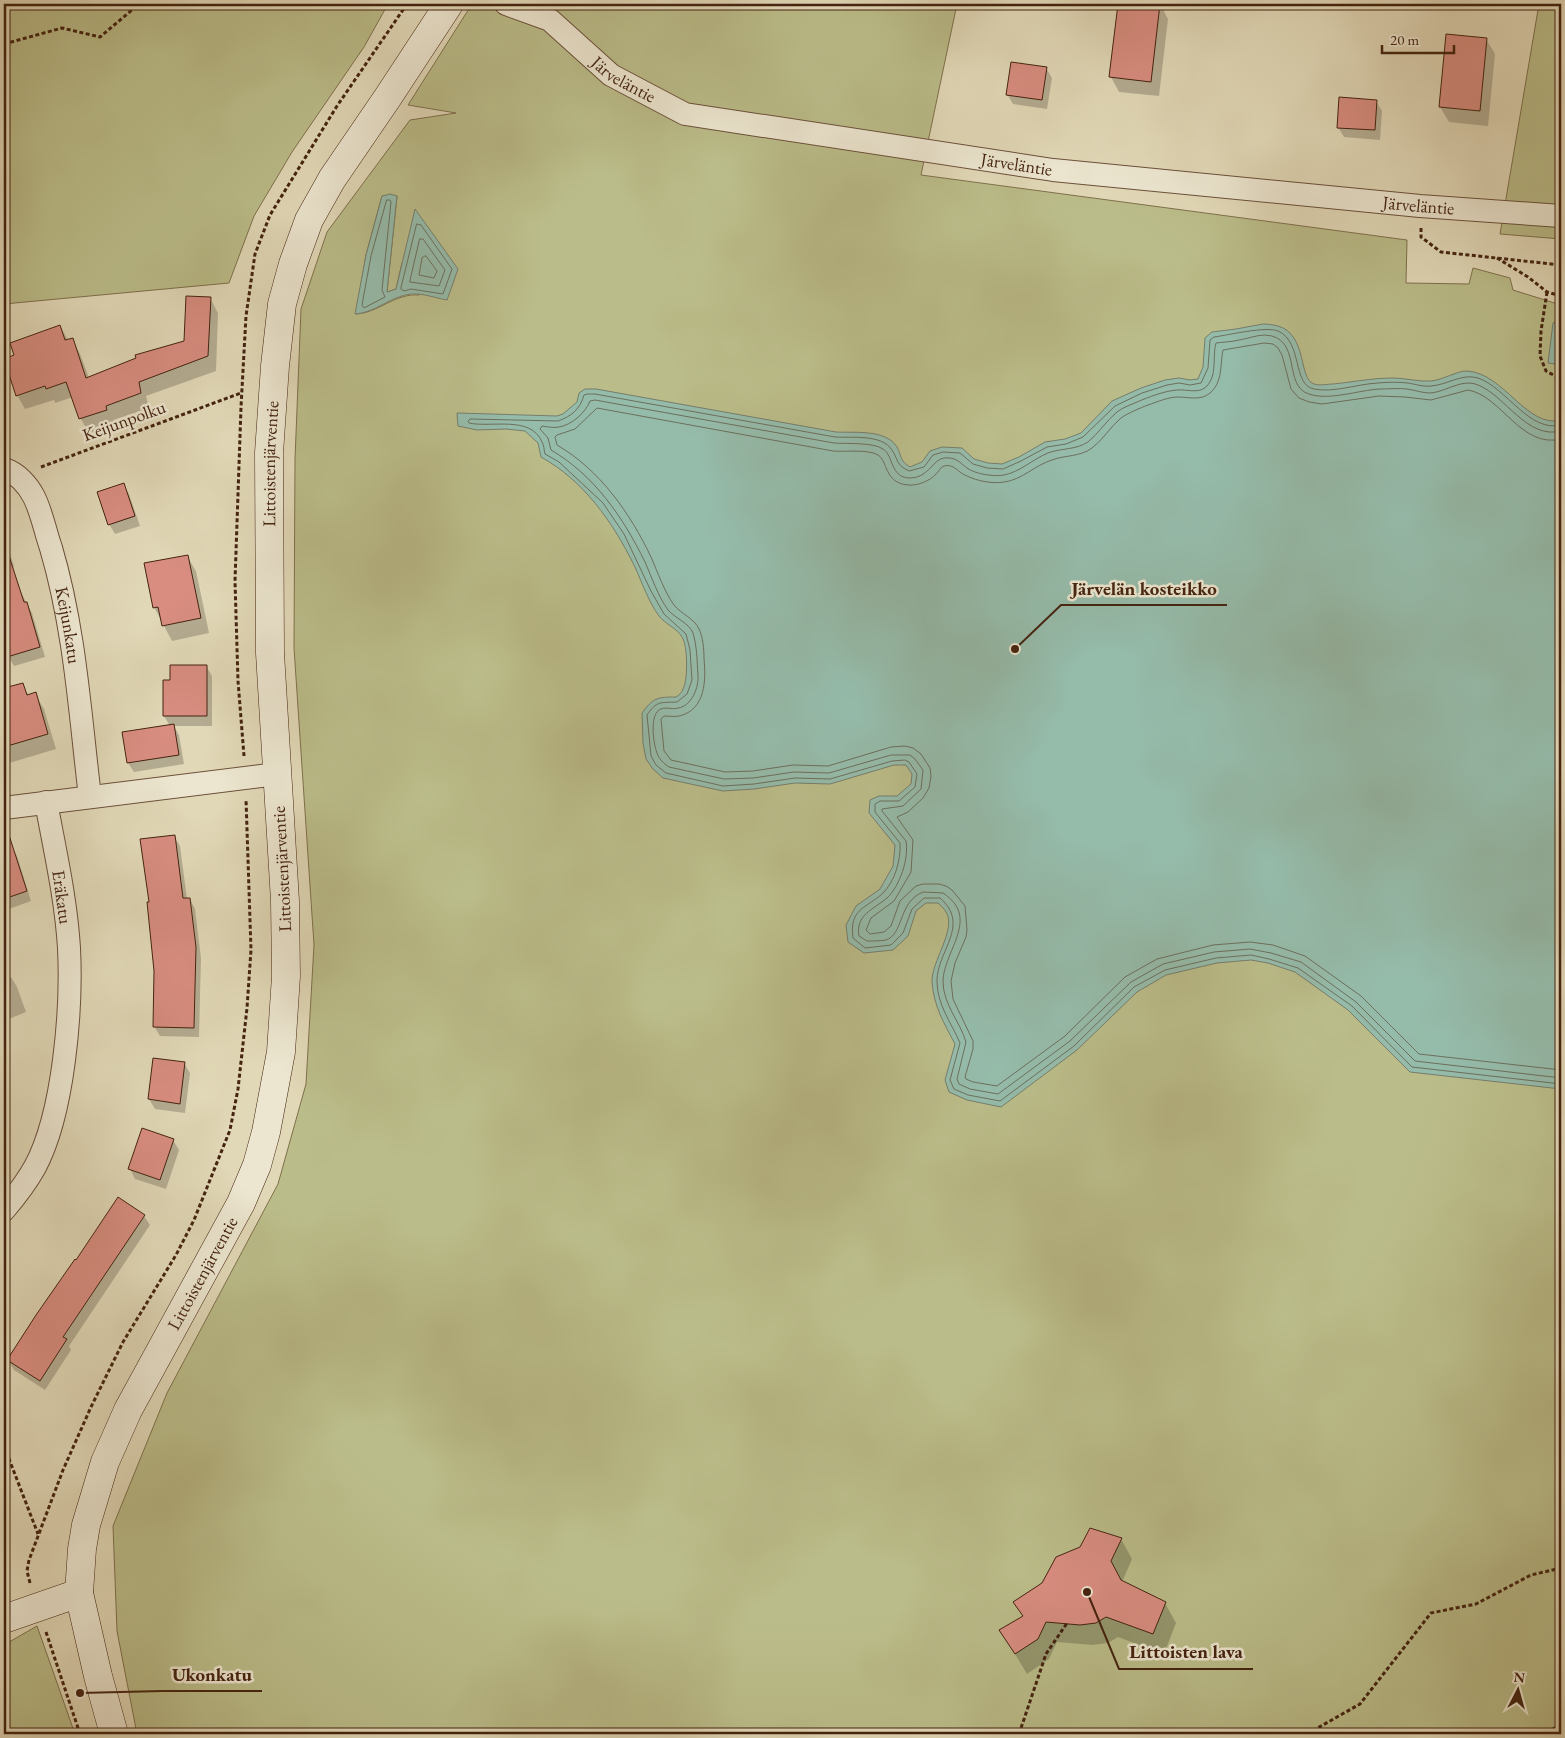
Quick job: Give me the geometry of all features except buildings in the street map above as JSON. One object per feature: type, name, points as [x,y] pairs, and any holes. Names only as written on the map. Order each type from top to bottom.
[{"type":"street","name":"Littoistenjärventie","points":[[114,1734],[98,1676],[79,1593],[86,1525],[105,1462],[141,1385],[241,1203],[257,1165],[266,1132],[281,1052],[286,986],[285,901],[270,653],[270,453],[275,366],[282,304],[293,264],[309,220],[327,187],[449,4]]},
{"type":"street","name":"Järveläntie","points":[[506,4],[550,20],[611,75],[685,114],[1053,170],[1420,206],[1561,216]]},
{"type":"street","name":"Keijunkatu","points":[[11,473],[27,486],[38,508],[54,559],[65,605],[74,660],[90,797]]},
{"type":"street","points":[[4,808],[277,774]]},
{"type":"street","name":"Eräkatu","points":[[4,1210],[22,1189],[46,1141],[54,1112],[64,1049],[69,981],[69,948],[60,881],[46,802]]},
{"type":"street","points":[[4,1619],[79,1593]]},
{"type":"path","points":[[4,44],[62,28],[100,37],[139,4]]},
{"type":"path","points":[[1420,206],[1421,237],[1441,252],[1561,264]]},
{"type":"path","points":[[1496,258],[1528,277],[1547,292],[1561,296]]},
{"type":"path","points":[[1547,292],[1541,331],[1540,356],[1546,371],[1561,379]]},
{"type":"path","name":"Keijunpolku","points":[[11,473],[57,460],[242,393]]},
{"type":"path","points":[[80,1734],[29,1581],[29,1560],[62,1470],[91,1407],[123,1342],[176,1255],[194,1220],[230,1130],[238,1088],[247,1008],[250,950],[250,893],[245,777],[238,681],[235,581]]},
{"type":"path","points":[[4,1446],[38,1535]]},
{"type":"path","points":[[1307,1734],[1360,1704],[1431,1613],[1476,1604],[1531,1575],[1561,1568]]},
{"type":"path","points":[[1019,1734],[1046,1654],[1067,1623]]},
{"type":"path","points":[[67,1698],[74,1696]]},
{"type":"path","points":[[1547,1734],[1561,1723]]},
{"type":"shaded area","points":[[4,4],[388,4],[364,47],[292,152],[254,216],[229,283],[4,304]]},
{"type":"shaded area","points":[[472,4],[957,4],[921,175],[1407,240],[1406,283],[1469,284],[1473,268],[1510,278],[1513,290],[1561,305],[1561,1734],[137,1734],[117,1631],[113,1526],[167,1393],[278,1184],[306,1084],[314,945],[294,648],[295,459],[301,309],[327,232],[410,120],[456,113],[408,105]],"holes":[[[382,196],[397,196],[387,292],[396,289],[402,263],[419,295],[402,297],[364,313],[356,314],[366,255]]]},
{"type":"shaded area","points":[[1539,4],[1561,4],[1561,239],[1500,234]]},
{"type":"shaded area","points":[[37,1626],[75,1734],[4,1734],[4,1645]]},
{"type":"water","points":[[390,194],[397,196],[387,292],[396,289],[415,209],[458,269],[447,300],[416,294],[404,295],[369,311],[355,314],[366,255],[382,196]]},
{"type":"water","points":[[1561,321],[1561,365],[1548,363],[1553,323]]},
{"type":"water","points":[[1263,324],[1278,326],[1288,331],[1294,338],[1306,374],[1314,384],[1333,384],[1386,378],[1431,381],[1467,371],[1480,374],[1493,381],[1537,416],[1549,421],[1561,420],[1561,1089],[1410,1072],[1348,1010],[1295,972],[1268,963],[1251,960],[1217,963],[1166,975],[1137,992],[1077,1050],[1001,1107],[967,1100],[949,1092],[945,1080],[955,1044],[943,1022],[933,991],[932,982],[935,965],[948,927],[949,919],[944,909],[938,903],[926,903],[916,911],[908,936],[893,950],[864,953],[848,942],[846,925],[856,906],[880,889],[893,866],[895,845],[869,813],[870,800],[879,796],[897,796],[911,784],[912,774],[906,765],[894,765],[830,784],[795,783],[723,791],[663,778],[646,759],[643,743],[642,713],[656,699],[676,697],[682,692],[685,685],[687,663],[682,637],[655,610],[634,565],[606,518],[584,490],[571,478],[541,457],[538,443],[525,431],[506,429],[477,430],[458,426],[457,413],[557,416],[563,414],[577,402],[579,393],[585,389],[596,389],[836,432],[870,433],[886,437],[892,441],[903,461],[910,467],[922,462],[930,451],[942,447],[962,448],[974,459],[1002,464],[1019,457],[1045,442],[1065,439],[1081,433],[1112,401],[1141,388],[1165,380],[1179,378],[1198,379],[1203,367],[1205,338],[1212,332]]},
{"type":"place","name":"Järvelän kosteikko","points":[[1015,649]]},
{"type":"place","name":"Littoisten lava","points":[[1087,1592]]},
{"type":"place","name":"Ukonkatu","points":[[80,1693]]}]
